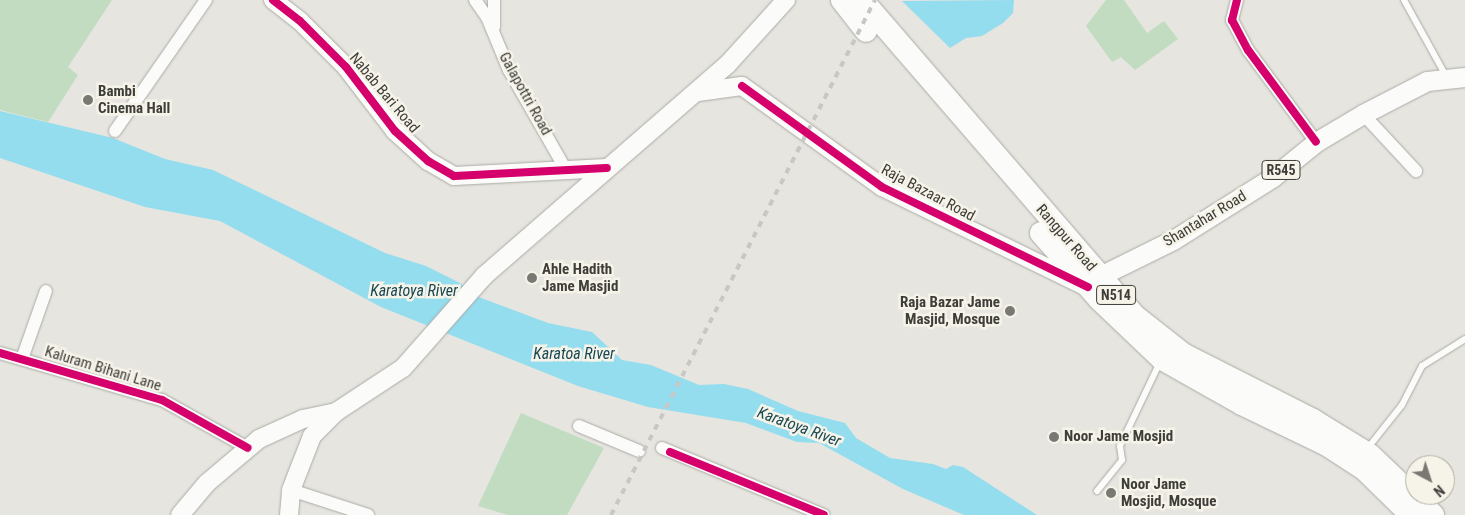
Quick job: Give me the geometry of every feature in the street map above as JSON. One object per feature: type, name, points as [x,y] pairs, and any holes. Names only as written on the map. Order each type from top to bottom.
[{"type":"highway","name":"Rangpur Road","points":[[842,0],[1162,359],[1242,404],[1327,445],[1364,469],[1411,515]]},
{"type":"highway","name":"Rangpur Road","points":[[862,0],[1094,282],[1183,354],[1313,420],[1365,451],[1433,515]]},
{"type":"main road","name":"Nabab Bari Road","points":[[273,0],[346,67],[395,131],[428,161],[454,176],[607,168]]},
{"type":"main road","points":[[289,515],[292,490],[312,436],[336,412],[403,368],[484,276],[696,93],[736,55],[786,0]]},
{"type":"main road","points":[[696,93],[742,86],[736,68],[736,55]]},
{"type":"main road","name":"Shantahar Road","points":[[1094,282],[1172,240],[1273,177],[1316,142],[1363,114],[1427,81],[1456,77]]},
{"type":"main road","name":"Raja Bazaar Road","points":[[742,86],[882,187],[1094,282]]},
{"type":"main road","points":[[180,515],[207,483],[259,439],[303,419],[336,412]]},
{"type":"street","points":[[115,131],[206,0]]},
{"type":"street","points":[[475,0],[487,17]]},
{"type":"street","points":[[484,0],[487,17]]},
{"type":"street","points":[[494,0],[494,35]]},
{"type":"street","points":[[1237,0],[1232,20],[1248,50],[1316,142]]},
{"type":"street","name":"Galapottri Road","points":[[487,17],[509,70],[566,170]]},
{"type":"street","points":[[1363,114],[1416,171]]},
{"type":"street","points":[[22,359],[46,292]]},
{"type":"street","name":"Kaluram Bihani Lane","points":[[0,353],[162,400],[248,448]]},
{"type":"street","points":[[580,426],[639,451]]},
{"type":"street","points":[[662,448],[824,515]]},
{"type":"street","points":[[292,490],[368,515]]},
{"type":"lane","points":[[1404,0],[1456,77]]},
{"type":"lane","points":[[1365,451],[1402,405],[1422,366],[1465,339]]},
{"type":"lane","points":[[1097,491],[1122,460],[1120,446],[1136,408],[1162,359]]},
{"type":"green space","points":[[0,0],[112,0],[68,67],[78,75],[48,122],[0,110]]},
{"type":"green space","points":[[1106,0],[1124,0],[1147,33],[1164,21],[1178,39],[1135,70],[1121,57],[1112,62],[1086,26]]},
{"type":"green space","points":[[521,413],[604,448],[567,515],[508,515],[478,506]]},
{"type":"water","points":[[1014,0],[1013,13],[1003,23],[982,36],[966,38],[950,48],[902,1]]},
{"type":"water","points":[[0,111],[113,138],[165,159],[213,170],[385,253],[426,266],[460,283],[476,296],[548,323],[592,332],[622,360],[651,365],[699,385],[724,384],[748,389],[798,411],[845,423],[856,438],[890,458],[933,464],[946,469],[953,465],[963,467],[1037,515],[964,515],[903,489],[819,443],[797,442],[746,423],[648,407],[578,386],[381,307],[220,221],[145,207],[0,158]]},
{"type":"railway","points":[[611,515],[875,0]]},
{"type":"cycle path","points":[[273,0],[300,21],[346,67],[395,131],[428,161],[454,176],[607,168]]},
{"type":"cycle path","points":[[1237,0],[1232,20],[1248,50],[1316,142]]},
{"type":"cycle path","points":[[742,86],[882,187],[1088,287]]},
{"type":"cycle path","points":[[0,353],[162,400],[248,448]]},
{"type":"cycle path","points":[[670,452],[824,515]]},
{"type":"place","name":"Bambi Cinema Hall","points":[[88,100]]},
{"type":"place","name":"Ahle Hadith Jame Masjid","points":[[532,278]]},
{"type":"place","name":"Raja Bazar Jame Masjid, Mosque","points":[[1010,311]]},
{"type":"place","name":"Noor Jame Mosjid","points":[[1054,437]]},
{"type":"place","name":"Noor Jame Mosjid, Mosque","points":[[1111,493]]},
{"type":"water label","name":"Karatoya River","points":[[414,291]]},
{"type":"water label","name":"Karatoa River","points":[[574,354]]},
{"type":"water label","name":"Karatoya River","points":[[799,427]]}]
